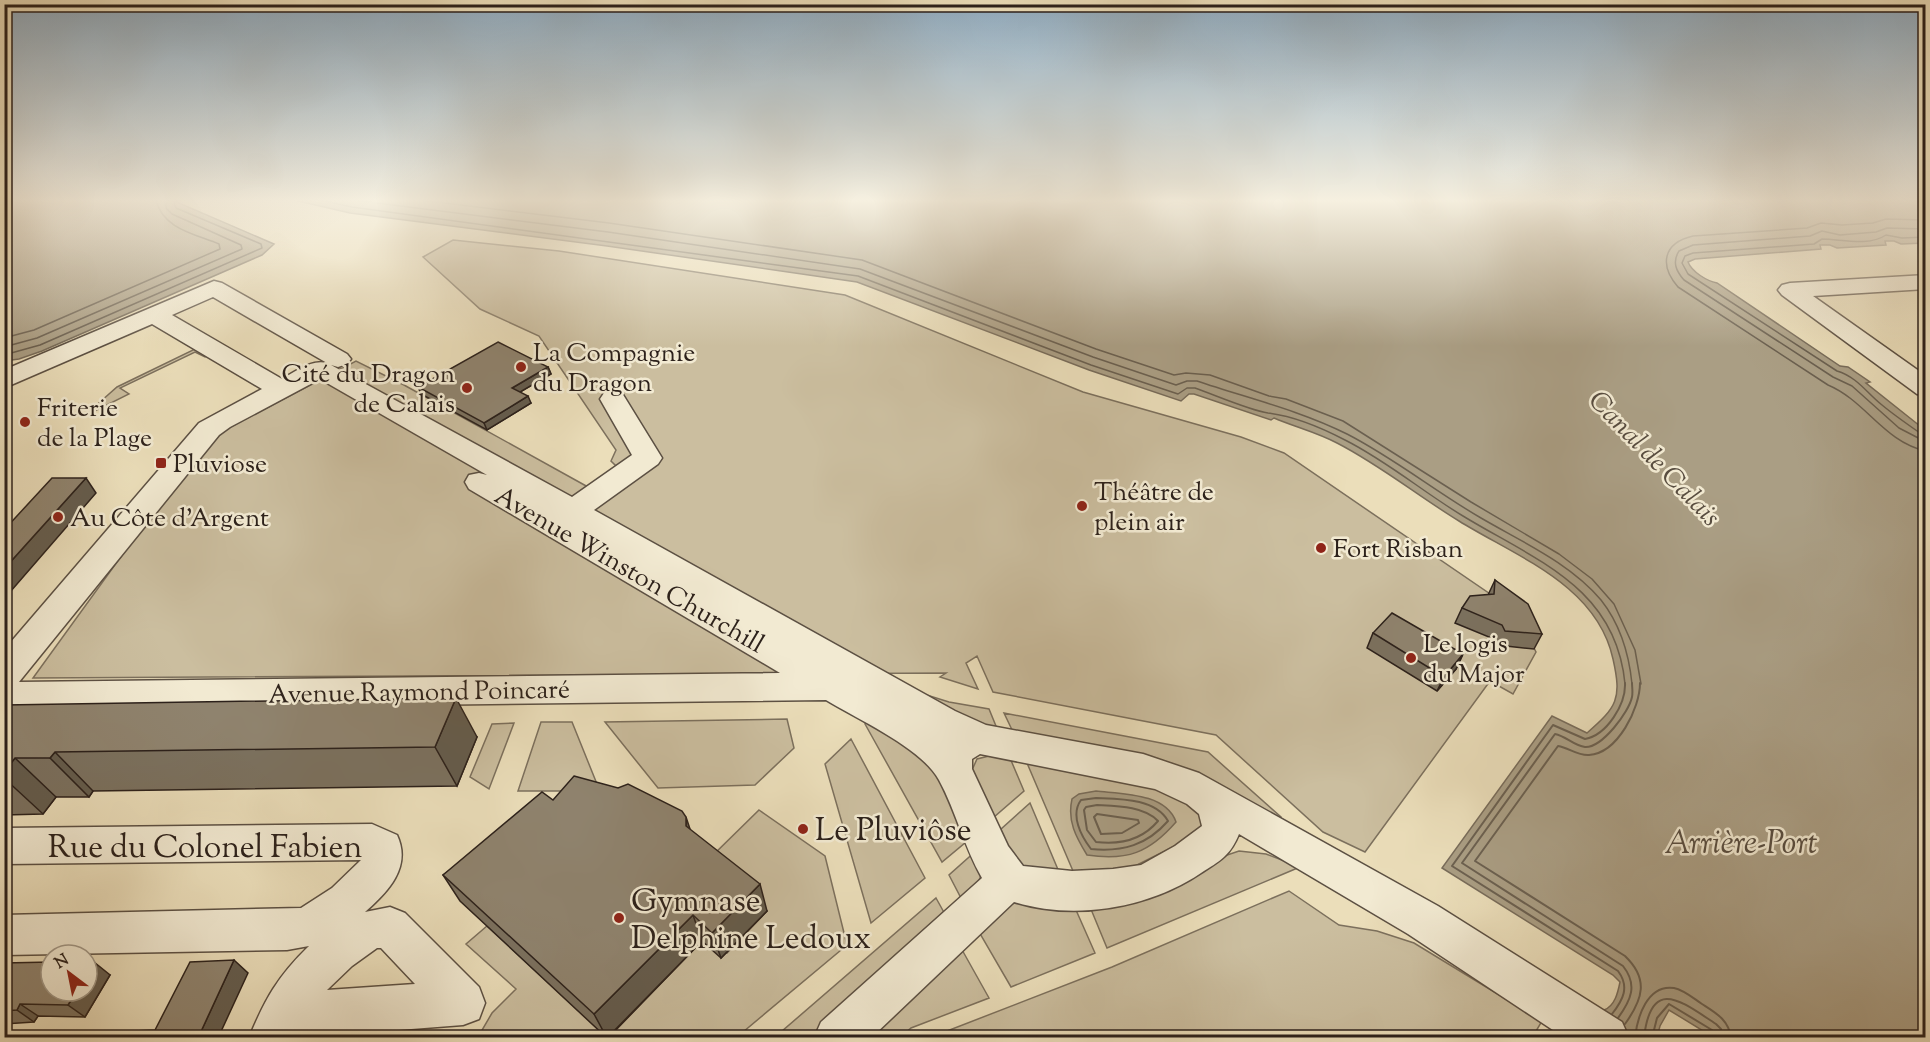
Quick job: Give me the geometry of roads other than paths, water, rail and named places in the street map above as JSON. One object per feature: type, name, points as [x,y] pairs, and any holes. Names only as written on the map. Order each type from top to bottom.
[{"type":"street","points":[[1926,282],[1790,290],[1926,388]]},
{"type":"street","name":"Avenue Winston Churchill","points":[[154,315],[214,288],[310,374],[926,741],[953,769],[997,866],[1008,881]]},
{"type":"street","points":[[4,380],[154,315],[310,374]]},
{"type":"street","points":[[4,675],[209,429],[310,374]]},
{"type":"street","name":"Avenue Winston Churchill","points":[[310,374],[572,511],[942,721],[980,739],[1143,770],[1169,778],[1202,793],[1317,861]]},
{"type":"street","points":[[572,511],[648,458],[613,399]]},
{"type":"street","name":"Avenue Raymond Poincaré","points":[[4,696],[834,686]]},
{"type":"street","points":[[953,769],[953,756],[956,750],[966,742],[980,739]]},
{"type":"street","points":[[1202,793],[1221,817],[1222,831],[1216,842]]},
{"type":"street","points":[[837,1038],[1008,881],[1040,890],[1131,887],[1153,879],[1216,842],[1229,839],[1257,841],[1279,846],[1317,861],[1423,920],[1606,1038]]},
{"type":"street","name":"Rue du Colonel Fabien","points":[[4,846],[372,842],[383,848],[383,856],[379,869],[370,880],[311,926],[287,930],[4,935]]},
{"type":"water","points":[[5,249],[269,249],[262,255],[42,351],[5,361]]},
{"type":"water","name":"Arrière-Port","points":[[625,249],[1821,249],[1695,259],[1688,262],[1700,276],[1717,283],[1840,366],[1848,367],[1870,382],[1866,383],[1925,430],[1925,1037],[1713,1037],[1669,1010],[1657,1037],[1593,1037],[1604,1010],[1615,998],[1620,982],[1613,975],[1442,868],[1552,716],[1587,733],[1605,716],[1615,701],[1616,673],[1604,633],[1590,611],[1573,592],[1529,561],[1459,521],[1368,461],[1321,436],[1274,418],[1271,420],[1194,394],[1189,394],[1181,401],[1089,370],[857,282]]},
{"type":"water","points":[[1096,791],[1130,794],[1153,800],[1171,812],[1176,822],[1147,848],[1114,857],[1087,855],[1079,842],[1072,822],[1072,799],[1079,794]]},
{"type":"place","name":"La Compagnie du Dragon","points":[[521,367]]},
{"type":"place","name":"Cité du Dragon de Calais","points":[[467,388]]},
{"type":"place","name":"Friterie de la Plage","points":[[25,422]]},
{"type":"place","name":"Pluviose","points":[[161,463]]},
{"type":"place","name":"Théâtre de plein air","points":[[1082,506]]},
{"type":"place","name":"Au Côte d'Argent","points":[[58,517]]},
{"type":"place","name":"Fort Risban","points":[[1321,548]]},
{"type":"place","name":"Le logis du Major","points":[[1411,658]]},
{"type":"place","name":"Le Pluviôse","points":[[803,829]]},
{"type":"place","name":"Gymnase Delphine Ledoux","points":[[619,918]]},
{"type":"water label","name":"Canal de Calais","points":[[1655,458]]}]
